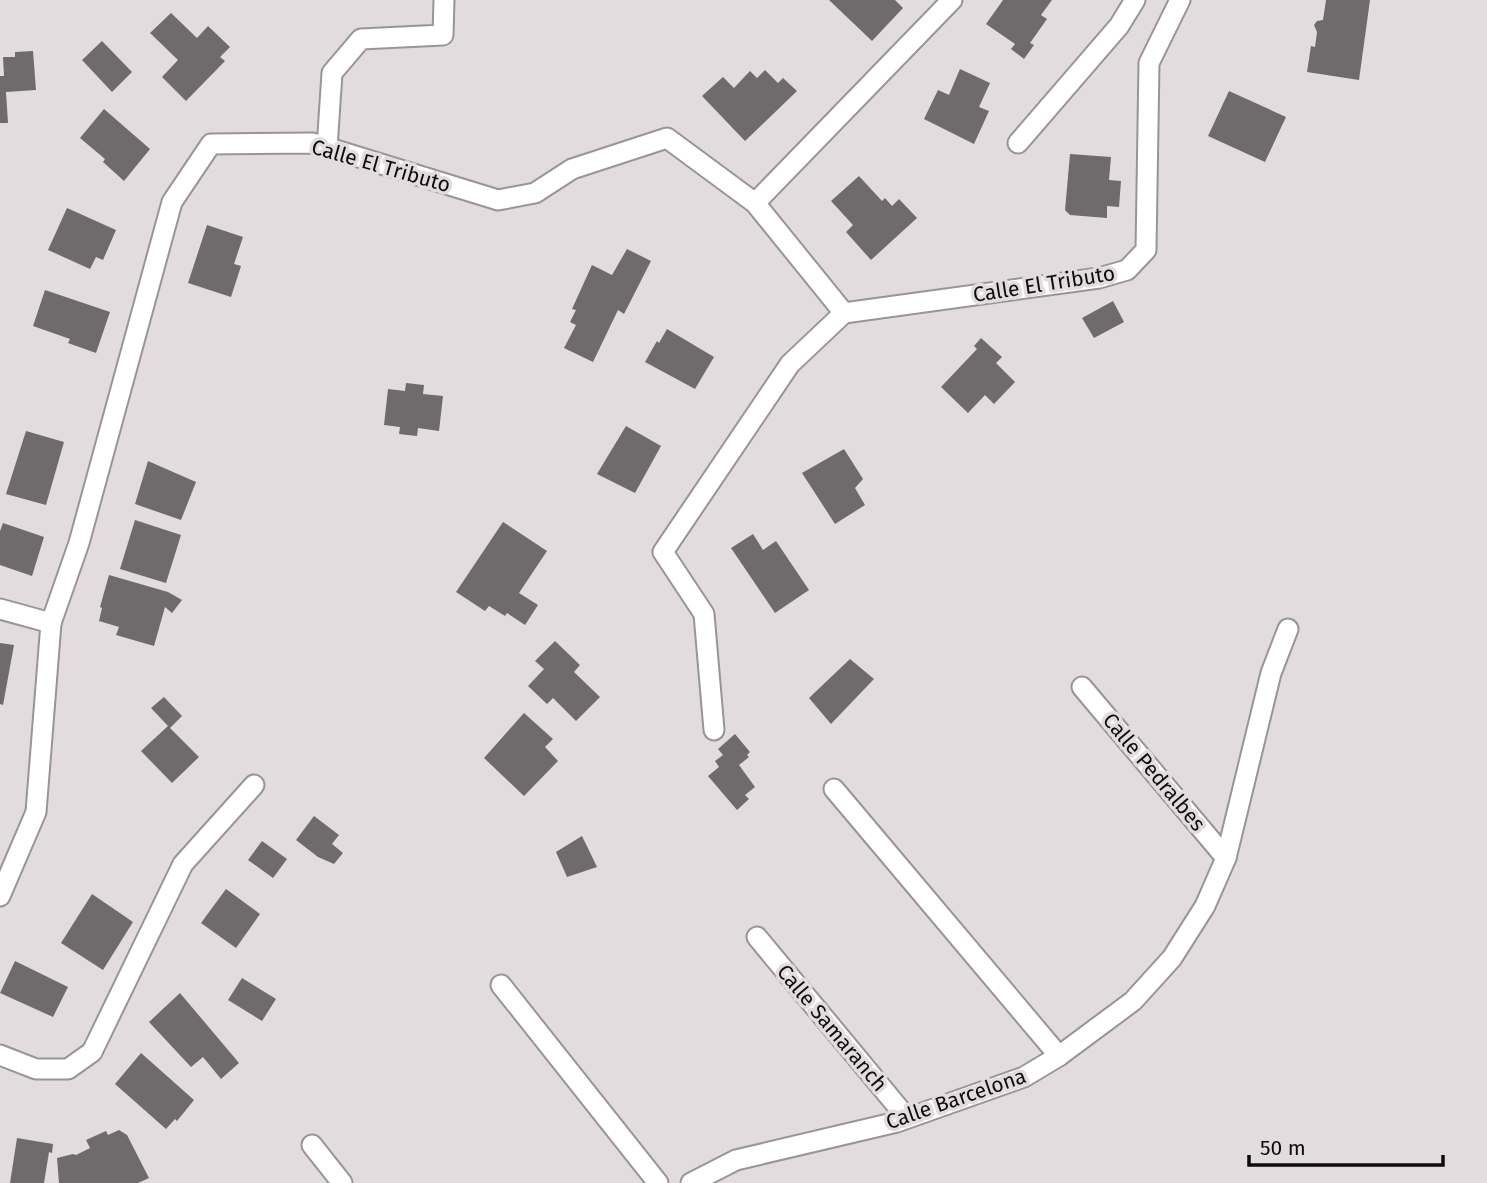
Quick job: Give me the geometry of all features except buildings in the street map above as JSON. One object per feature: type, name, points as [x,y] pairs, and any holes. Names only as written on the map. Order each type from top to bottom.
[{"type":"street","points":[[327,148],[332,73],[361,39],[443,35],[444,0]]},
{"type":"street","points":[[755,203],[952,0]]},
{"type":"street","points":[[1018,143],[1119,26],[1135,0]]},
{"type":"street","name":"Calle El Tributo","points":[[51,622],[79,543],[172,202],[211,144],[313,143],[498,200],[535,193],[572,169],[667,138],[755,203],[845,313],[1099,278],[1127,270],[1146,250],[1149,63],[1180,0]]},
{"type":"street","points":[[714,730],[704,614],[663,552],[790,363],[845,313]]},
{"type":"street","points":[[0,609],[51,622],[36,813],[0,896]]},
{"type":"street","name":"Calle Barcelona","points":[[691,1183],[736,1160],[907,1118],[1024,1077],[1059,1056],[1133,1001],[1172,958],[1205,906],[1226,858],[1271,673],[1288,629]]},
{"type":"street","name":"Calle Pedralbes","points":[[1082,687],[1226,858]]},
{"type":"street","points":[[0,1055],[36,1069],[68,1069],[92,1052],[183,864],[254,785]]},
{"type":"street","points":[[834,789],[1059,1056]]},
{"type":"street","name":"Calle Samaranch","points":[[757,937],[907,1118]]},
{"type":"street","points":[[501,985],[658,1183]]},
{"type":"street","points":[[312,1144],[342,1183]]}]
